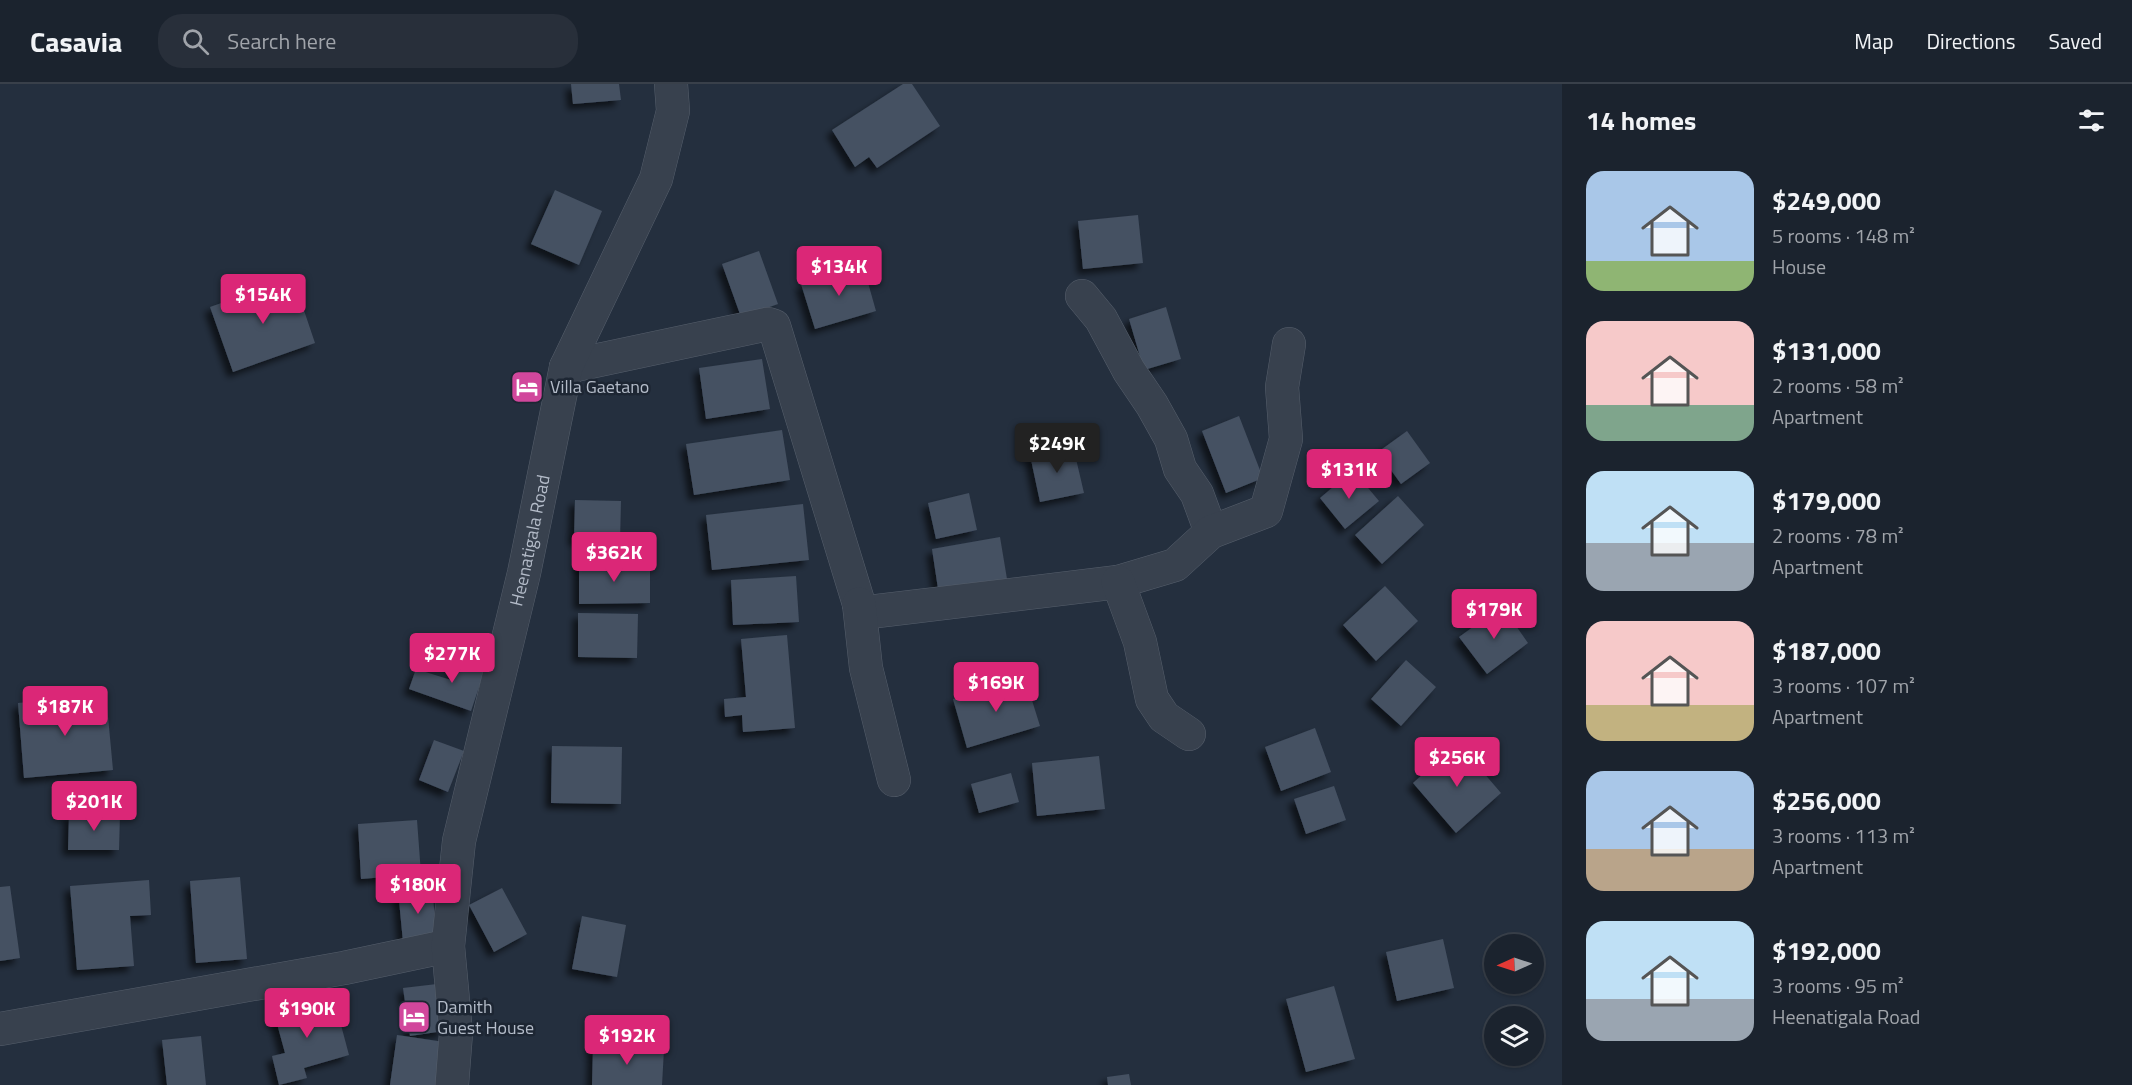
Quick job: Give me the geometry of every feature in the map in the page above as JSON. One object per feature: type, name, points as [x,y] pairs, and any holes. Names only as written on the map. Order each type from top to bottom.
[{"type":"street","name":"Heenatigala Road","points":[[452,1085],[456,1033],[448,946],[459,841],[524,573],[566,367],[656,179],[674,111],[671,84]]},
{"type":"street","points":[[1082,296],[1101,319],[1129,371],[1171,439],[1180,469],[1197,494],[1211,532]]},
{"type":"street","points":[[566,367],[768,324],[774,326],[859,604],[866,668],[894,780]]},
{"type":"street","points":[[859,604],[869,612],[1118,582],[1175,565],[1211,532],[1266,511],[1286,439],[1282,387],[1289,344]]},
{"type":"street","points":[[1118,582],[1140,642],[1152,699],[1164,717],[1189,734]]},
{"type":"street","points":[[0,1029],[344,968],[448,946]]},
{"type":"building","points":[[571,84],[619,84],[621,100],[573,104]]},
{"type":"building","points":[[903,84],[912,84],[940,126],[877,168],[869,157],[855,167],[832,130]]},
{"type":"building","points":[[555,190],[602,211],[579,265],[531,244]]},
{"type":"building","points":[[1138,215],[1143,263],[1083,269],[1078,221]]},
{"type":"building","points":[[759,251],[778,304],[741,317],[722,264]]},
{"type":"building","points":[[863,265],[876,311],[815,329],[801,284]]},
{"type":"building","points":[[293,278],[315,343],[233,372],[210,307]]},
{"type":"building","points":[[1166,307],[1181,359],[1144,370],[1129,319]]},
{"type":"building","points":[[762,359],[770,409],[706,419],[699,368]]},
{"type":"building","points":[[1239,416],[1263,478],[1226,493],[1202,431]]},
{"type":"building","points":[[782,430],[790,480],[694,495],[686,444]]},
{"type":"building","points":[[1407,431],[1430,463],[1401,484],[1378,452]]},
{"type":"building","points":[[1073,446],[1084,493],[1040,502],[1030,455]]},
{"type":"building","points":[[1353,470],[1379,501],[1345,529],[1320,498]]},
{"type":"building","points":[[969,493],[977,530],[936,539],[928,503]]},
{"type":"building","points":[[1398,496],[1424,525],[1382,564],[1355,535]]},
{"type":"building","points":[[575,500],[621,501],[620,541],[574,540]]},
{"type":"building","points":[[803,504],[809,560],[712,570],[706,515]]},
{"type":"building","points":[[1000,537],[1009,591],[940,602],[932,549]]},
{"type":"building","points":[[579,561],[650,562],[650,603],[579,604]]},
{"type":"building","points":[[796,576],[799,622],[733,625],[731,580]]},
{"type":"building","points":[[1385,586],[1418,621],[1376,661],[1343,625]]},
{"type":"building","points":[[1502,606],[1528,643],[1487,674],[1459,637]]},
{"type":"building","points":[[578,613],[638,614],[637,658],[578,657]]},
{"type":"building","points":[[787,635],[795,728],[743,732],[742,715],[725,717],[724,699],[746,697],[741,639]]},
{"type":"building","points":[[459,657],[486,666],[471,711],[409,689],[416,669],[451,680]]},
{"type":"building","points":[[1406,660],[1436,687],[1401,726],[1371,699]]},
{"type":"building","points":[[1025,678],[1040,726],[967,748],[953,699]]},
{"type":"building","points":[[106,695],[113,770],[24,778],[18,703]]},
{"type":"building","points":[[1315,728],[1331,772],[1281,791],[1265,747]]},
{"type":"building","points":[[434,740],[464,751],[448,792],[419,780]]},
{"type":"building","points":[[1458,743],[1501,793],[1456,833],[1413,783]]},
{"type":"building","points":[[552,746],[622,747],[621,804],[551,803]]},
{"type":"building","points":[[1099,756],[1105,809],[1037,816],[1032,763]]},
{"type":"building","points":[[1011,773],[1019,802],[979,813],[971,784]]},
{"type":"building","points":[[1334,786],[1346,820],[1306,834],[1294,799]]},
{"type":"building","points":[[69,814],[120,814],[119,850],[68,850]]},
{"type":"building","points":[[417,820],[421,874],[361,879],[358,824]]},
{"type":"building","points":[[240,877],[247,959],[196,963],[190,881]]},
{"type":"building","points":[[149,880],[151,915],[130,916],[134,966],[77,970],[70,886]]},
{"type":"building","points":[[10,886],[20,958],[0,961],[0,887]]},
{"type":"building","points":[[432,887],[437,939],[403,942],[398,890]]},
{"type":"building","points":[[502,888],[527,934],[494,952],[469,905]]},
{"type":"building","points":[[582,916],[626,925],[617,977],[572,969]]},
{"type":"building","points":[[1443,939],[1454,988],[1397,1001],[1386,952]]},
{"type":"building","points":[[437,984],[444,1031],[410,1036],[403,988]]},
{"type":"building","points":[[1334,986],[1355,1059],[1306,1072],[1286,999]]},
{"type":"building","points":[[317,997],[321,1015],[337,1010],[349,1055],[304,1068],[307,1078],[279,1085],[272,1056],[285,1053],[273,1009]]},
{"type":"building","points":[[397,1035],[451,1043],[445,1085],[390,1085]]},
{"type":"building","points":[[201,1036],[206,1085],[167,1085],[162,1040]]},
{"type":"building","points":[[593,1047],[664,1049],[662,1085],[592,1085]]},
{"type":"building","points":[[1129,1074],[1131,1085],[1108,1085],[1107,1077]]},
{"type":"place","name":"Villa Gaetano","points":[[527,387]]},
{"type":"place","name":"Damith Guest House","points":[[414,1017]]}]
